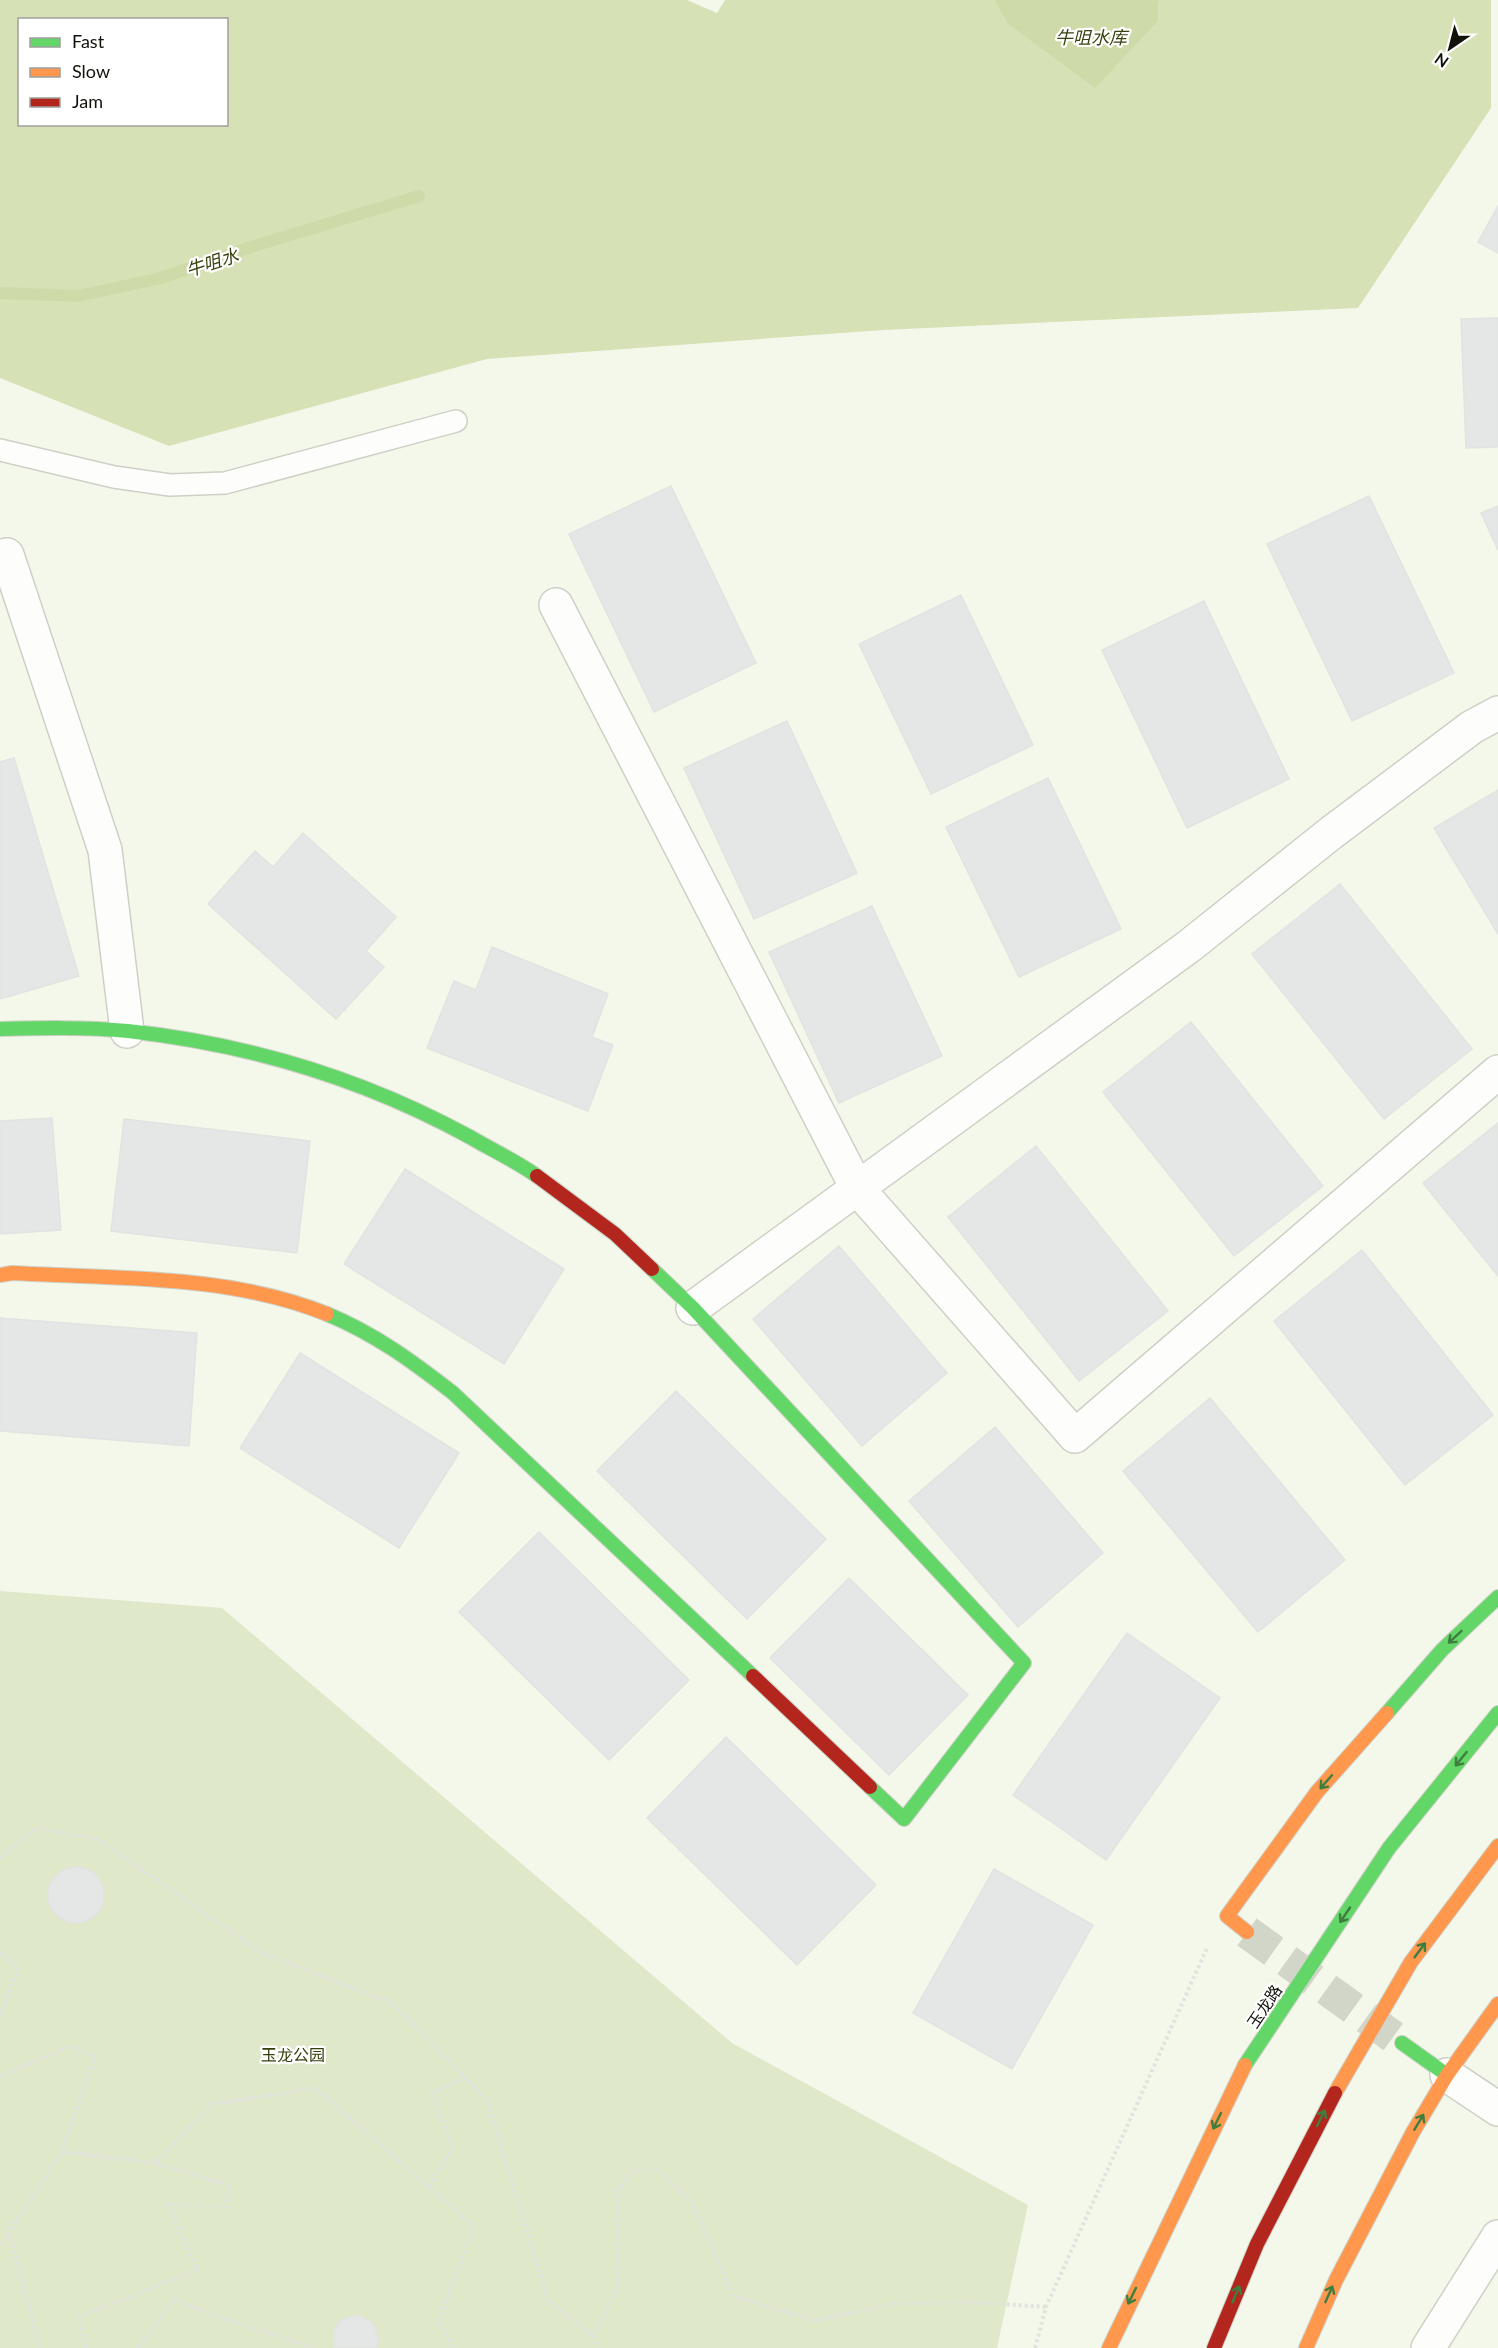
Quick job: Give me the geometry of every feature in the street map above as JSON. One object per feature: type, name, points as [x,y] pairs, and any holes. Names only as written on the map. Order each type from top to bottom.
[{"type":"street","points":[[7,555],[105,850],[127,1031]]},
{"type":"street","points":[[556,605],[857,1188],[1075,1436],[1498,1072]]},
{"type":"street","points":[[693,1308],[1188,947],[1331,833],[1425,762],[1473,727],[1498,713]]},
{"type":"street","points":[[0,1029],[62,1028],[127,1031],[232,1047],[336,1076],[435,1118],[529,1170],[615,1234],[693,1308],[1024,1663],[904,1819],[453,1394],[418,1365],[381,1340],[299,1303],[251,1291],[202,1283],[12,1273],[0,1275]]},
{"type":"street","points":[[1247,1932],[1227,1916],[1317,1792],[1442,1650],[1498,1597]]},
{"type":"street","name":"玉龙路","points":[[1109,2348],[1243,2068],[1389,1848],[1498,1713]]},
{"type":"street","points":[[1214,2348],[1257,2244],[1326,2109],[1411,1962],[1498,1846]]},
{"type":"street","points":[[1305,2348],[1341,2269],[1413,2133],[1447,2075],[1498,2004]]},
{"type":"street","points":[[1402,2043],[1498,2109]]},
{"type":"street","points":[[1428,2348],[1498,2237]]},
{"type":"lane","points":[[0,450],[114,477],[170,485],[225,483],[456,421]]},
{"type":"path","points":[[0,1858],[36,1828],[98,1839],[262,1953],[392,2002],[487,2100],[548,2300],[593,2336],[600,2348]]},
{"type":"path","points":[[0,1952],[19,1968],[0,2015]]},
{"type":"path","points":[[0,2076],[71,2046],[95,2056],[62,2152],[0,2247]]},
{"type":"path","points":[[429,2186],[453,2148],[432,2093],[465,2077]]},
{"type":"path","points":[[155,2163],[212,2104],[315,2088],[474,2226],[439,2321],[453,2348]]},
{"type":"path","points":[[62,2152],[155,2163],[230,2186],[226,2207],[168,2204],[197,2270],[79,2317],[86,2348]]},
{"type":"path","points":[[593,2336],[617,2290],[618,2191],[633,2171],[657,2169],[692,2202],[733,2296],[816,2321],[891,2304],[972,2302],[1046,2307]]},
{"type":"path","points":[[9,2233],[40,2348]]},
{"type":"path","points":[[139,2348],[174,2299],[210,2314],[314,2348]]},
{"type":"green space","name":"玉龙公园","points":[[0,1591],[222,1608],[732,2043],[1028,2205],[997,2348],[0,2348]]},
{"type":"shaded area","points":[[0,0],[687,0],[717,13],[725,0],[994,0],[1007,23],[1158,21],[1159,0],[1491,0],[1491,108],[1358,308],[883,330],[487,359],[169,446],[0,378]]},
{"type":"water","name":"牛咀水库","points":[[994,0],[1159,0],[1158,21],[1095,88],[1007,23]]},
{"type":"building","points":[[1498,206],[1498,253],[1478,242]]},
{"type":"building","points":[[1498,318],[1498,447],[1466,448],[1461,319]]},
{"type":"building","points":[[671,486],[756,663],[654,712],[569,534]]},
{"type":"building","points":[[1369,496],[1454,673],[1352,721],[1267,544]]},
{"type":"building","points":[[1498,506],[1498,550],[1481,513]]},
{"type":"building","points":[[961,595],[1033,745],[931,794],[859,644]]},
{"type":"building","points":[[1204,601],[1289,779],[1187,828],[1102,650]]},
{"type":"building","points":[[787,721],[857,873],[754,919],[684,768]]},
{"type":"building","points":[[14,758],[79,976],[0,999],[0,762]]},
{"type":"building","points":[[1048,778],[1121,929],[1019,977],[946,827]]},
{"type":"building","points":[[1498,790],[1498,934],[1434,828]]},
{"type":"building","points":[[303,833],[396,917],[366,951],[384,967],[336,1019],[208,904],[255,851],[273,867]]},
{"type":"building","points":[[1340,884],[1472,1049],[1384,1119],[1252,954]]},
{"type":"building","points":[[872,906],[942,1056],[839,1103],[769,952]]},
{"type":"building","points":[[492,947],[608,994],[592,1037],[613,1045],[588,1111],[427,1048],[454,981],[476,990]]},
{"type":"building","points":[[1191,1022],[1323,1186],[1234,1256],[1103,1092]]},
{"type":"building","points":[[52,1118],[61,1230],[0,1234],[0,1121]]},
{"type":"building","points":[[124,1119],[310,1141],[297,1253],[111,1231]]},
{"type":"building","points":[[1498,1123],[1498,1276],[1423,1183]]},
{"type":"building","points":[[1036,1146],[1168,1311],[1079,1381],[948,1217]]},
{"type":"building","points":[[405,1169],[564,1269],[504,1364],[344,1264]]},
{"type":"building","points":[[839,1246],[947,1373],[862,1446],[753,1319]]},
{"type":"building","points":[[1362,1250],[1493,1415],[1405,1485],[1274,1321]]},
{"type":"building","points":[[0,1318],[197,1333],[189,1446],[0,1431]]},
{"type":"building","points":[[300,1353],[459,1453],[399,1548],[240,1448]]},
{"type":"building","points":[[676,1391],[826,1539],[747,1619],[597,1471]]},
{"type":"building","points":[[1210,1398],[1345,1560],[1258,1632],[1123,1471]]},
{"type":"building","points":[[995,1427],[1103,1553],[1018,1627],[909,1501]]},
{"type":"building","points":[[539,1532],[689,1680],[609,1760],[459,1612]]},
{"type":"building","points":[[849,1578],[968,1695],[889,1775],[770,1658]]},
{"type":"building","points":[[1127,1633],[1220,1698],[1106,1860],[1013,1795]]},
{"type":"building","points":[[726,1737],[876,1885],[797,1965],[647,1818]]},
{"type":"building","points":[[71,1867],[81,1867],[96,1875],[102,1884],[104,1895],[102,1906],[96,1915],[81,1923],[71,1923],[60,1918],[53,1911],[48,1900],[48,1890],[53,1879],[60,1872]]},
{"type":"building","points":[[994,1869],[1093,1925],[1012,2069],[913,2013]]},
{"type":"building","points":[[356,2315],[370,2321],[375,2327],[379,2342],[377,2348],[334,2348],[334,2332],[337,2325],[342,2320]]},
{"type":"waterway","name":"牛咀水","points":[[0,293],[78,296],[161,278],[251,247],[419,196]]},
{"type":"tunnel","points":[[1247,1932],[1399,2041]]},
{"type":"traffic: fast","points":[[0,1029],[80,1028],[128,1031],[173,1037],[261,1055],[347,1081],[389,1098],[470,1137],[537,1176]]},
{"type":"traffic: fast","points":[[652,1269],[693,1308],[1024,1663],[904,1819],[870,1787]]},
{"type":"traffic: fast","points":[[327,1314],[393,1349],[453,1393],[753,1676]]},
{"type":"traffic: fast","points":[[1387,1713],[1442,1650],[1498,1597]]},
{"type":"traffic: fast","points":[[1245,2065],[1389,1848],[1498,1713]]},
{"type":"traffic: fast","points":[[1402,2043],[1447,2075]]},
{"type":"traffic: slow","points":[[0,1275],[12,1273],[132,1278],[212,1285],[289,1301],[327,1314]]},
{"type":"traffic: slow","points":[[1247,1932],[1227,1916],[1317,1792],[1387,1713]]},
{"type":"traffic: slow","points":[[1335,2093],[1411,1962],[1498,1846]]},
{"type":"traffic: slow","points":[[1306,2348],[1336,2280],[1413,2132],[1447,2075],[1498,2004]]},
{"type":"traffic: slow","points":[[1109,2348],[1245,2065]]},
{"type":"traffic: jam","points":[[537,1176],[615,1234],[652,1269]]},
{"type":"traffic: jam","points":[[753,1676],[870,1787]]},
{"type":"traffic: jam","points":[[1214,2348],[1257,2244],[1335,2093]]}]
